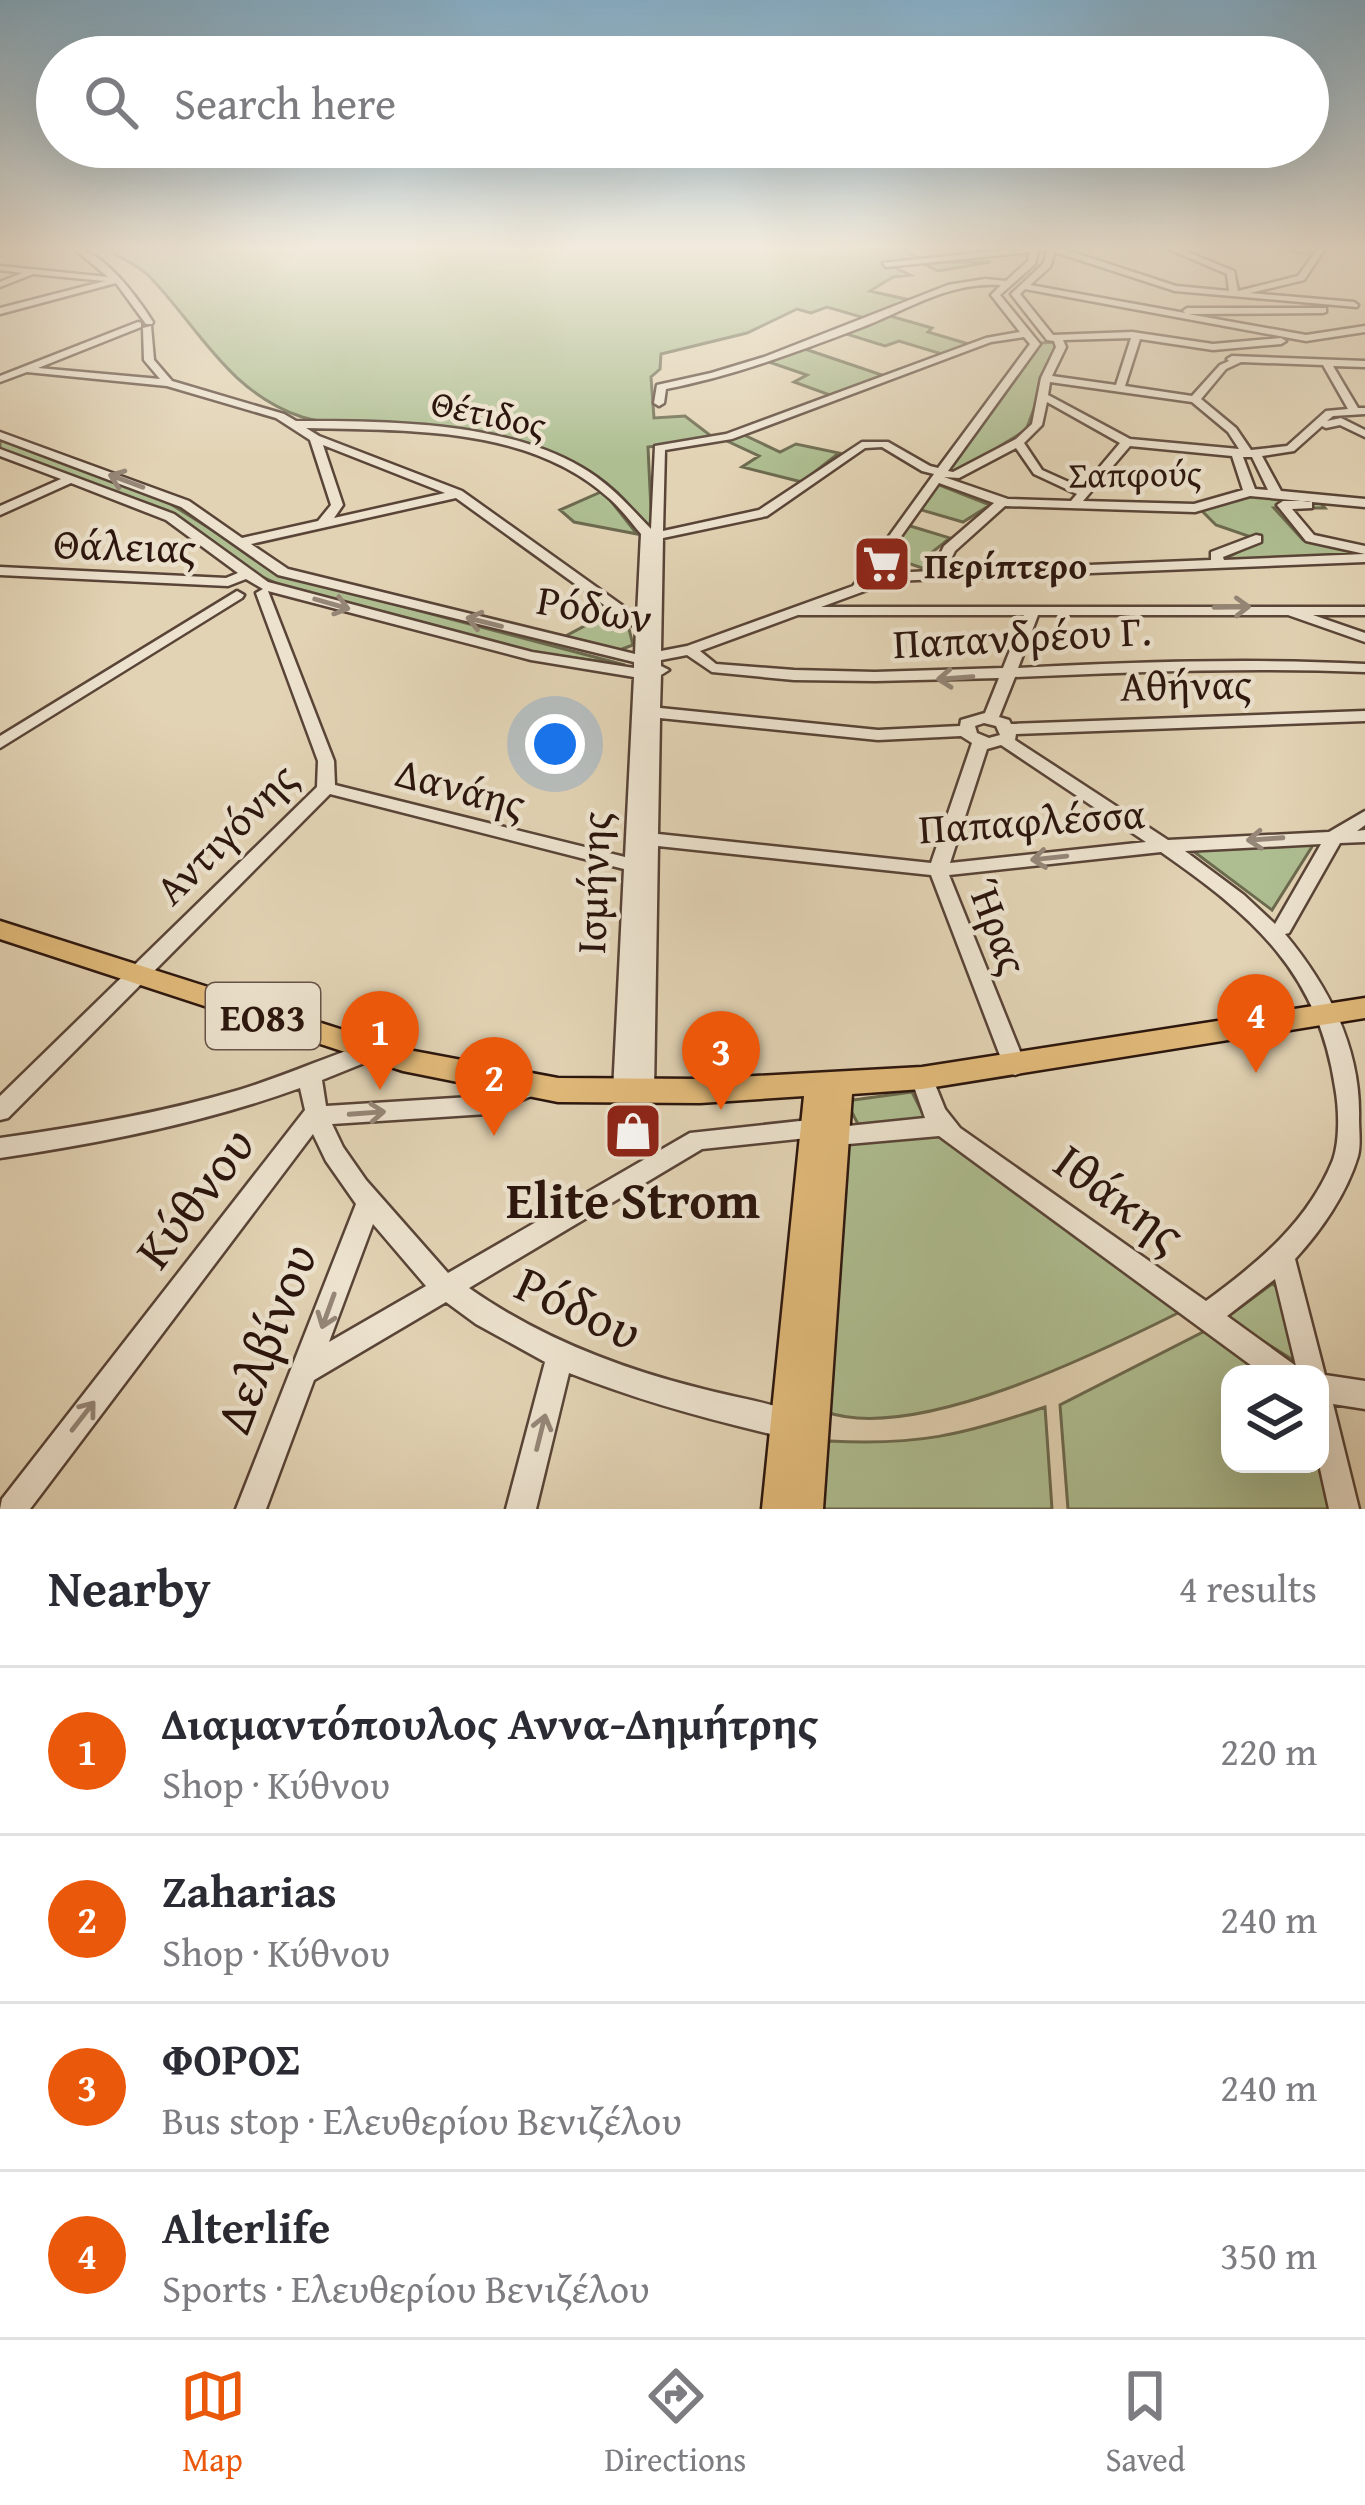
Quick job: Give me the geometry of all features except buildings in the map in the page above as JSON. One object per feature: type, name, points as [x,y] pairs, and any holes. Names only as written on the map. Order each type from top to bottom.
[{"type":"main road","name":"ΕΟ83","points":[[0,930],[371,1051],[531,1088],[634,1092],[922,1078],[1357,1010]]},
{"type":"main road","points":[[804,1509],[829,1083]]},
{"type":"main road","points":[[781,1509],[828,1132]]},
{"type":"street","points":[[139,317],[149,360],[168,383]]},
{"type":"street","points":[[659,403],[661,387],[742,367],[879,317]]},
{"type":"street","points":[[859,586],[1034,344],[1013,317]]},
{"type":"street","points":[[937,476],[961,474],[1018,442],[1039,422],[1046,378],[1061,347],[1033,317]]},
{"type":"street","points":[[1178,317],[1306,338]]},
{"type":"street","points":[[0,379],[144,326]]},
{"type":"street","points":[[1214,350],[1365,329]]},
{"type":"street","points":[[649,532],[661,447],[728,437],[977,344],[1028,336],[1130,337],[1214,350],[1239,359],[1365,364]]},
{"type":"street","points":[[1120,387],[1130,337]]},
{"type":"street","points":[[1195,398],[1223,367],[1239,359]]},
{"type":"street","points":[[1327,363],[1362,415]]},
{"type":"street","name":"Θέτιδος","points":[[25,370],[168,383],[297,424],[432,428],[516,444],[595,477],[625,502],[649,532]]},
{"type":"street","points":[[1046,378],[1195,398],[1232,430],[1275,492]]},
{"type":"street","points":[[1043,396],[1127,442],[1247,454],[1290,449],[1320,427],[1330,413],[1362,415]]},
{"type":"street","points":[[1320,427],[1341,421],[1365,434]]},
{"type":"street","name":"Θέτιδος","points":[[297,424],[315,438],[458,494],[640,625]]},
{"type":"street","name":"Ρόδων","points":[[0,435],[185,504],[283,572],[646,666]]},
{"type":"street","points":[[315,438],[337,506],[321,526]]},
{"type":"street","points":[[1018,442],[1034,469],[1084,493]]},
{"type":"street","points":[[1072,506],[1127,442]]},
{"type":"street","name":"Σαπφούς","points":[[649,532],[770,511],[867,444],[887,446],[937,476],[1002,502],[1195,508],[1250,492],[1365,502]]},
{"type":"street","name":"Ρόδων","points":[[0,452],[170,517],[268,590],[465,641],[646,666],[678,662],[690,650],[859,586],[937,574],[1365,554]]},
{"type":"street","points":[[1247,454],[1250,492]]},
{"type":"street","points":[[0,511],[70,478]]},
{"type":"street","points":[[242,542],[458,494]]},
{"type":"street","points":[[1336,501],[1282,506],[1310,538],[1365,554]]},
{"type":"street","points":[[937,574],[949,549],[1002,502]]},
{"type":"street","name":"Ισμήνης","points":[[641,838],[652,712],[640,625],[649,532]]},
{"type":"street","name":"Ισμήνης","points":[[634,1092],[649,532]]},
{"type":"street","points":[[1219,563],[1216,555],[1256,539]]},
{"type":"street","name":"Θάλειας","points":[[0,571],[232,589],[245,575]]},
{"type":"street","points":[[0,743],[232,589],[268,590]]},
{"type":"street","name":"Αντιγόνης","points":[[0,1112],[326,788],[326,761],[268,590]]},
{"type":"street","points":[[1276,607],[1365,638]]},
{"type":"street","points":[[797,610],[1365,610]]},
{"type":"street","points":[[991,718],[1012,674],[1033,610]]},
{"type":"street","name":"Παπανδρέου Γ.","points":[[690,650],[705,666],[894,680],[1233,661],[1365,668]]},
{"type":"street","points":[[652,712],[878,735],[973,737],[971,720],[991,718]]},
{"type":"street","name":"Αθήνας","points":[[973,737],[1365,716]]},
{"type":"street","points":[[991,718],[1008,735],[1282,928],[1357,1010],[1364,1094],[1358,1125],[1309,1231],[1283,1260],[1205,1317]]},
{"type":"street","name":"Ήρας","points":[[973,737],[938,870],[1015,1066]]},
{"type":"street","name":"Δανάης","points":[[326,788],[640,867]]},
{"type":"street","points":[[1282,928],[1334,837],[1365,817]]},
{"type":"street","name":"Παπαφλέσσα","points":[[641,838],[938,870],[1166,846],[1365,836]]},
{"type":"street","points":[[0,1148],[140,1129],[310,1077],[371,1051]]},
{"type":"street","name":"Ρόδου","points":[[310,1077],[314,1116],[369,1202],[445,1287],[560,1355],[676,1399],[789,1424]]},
{"type":"street","points":[[306,1370],[698,1140],[941,1126],[922,1078]]},
{"type":"street","name":"Κύθνου","points":[[12,1509],[314,1116],[487,1105],[531,1088]]},
{"type":"street","name":"Ιθάκης","points":[[941,1126],[1273,1365]]},
{"type":"street","name":"Δελβίνου","points":[[251,1509],[369,1202]]},
{"type":"street","points":[[1283,1260],[1310,1365]]},
{"type":"street","points":[[521,1509],[560,1355]]},
{"type":"street","points":[[1329,1389],[1365,1395]]},
{"type":"street","points":[[1329,1445],[1344,1509]]},
{"type":"green space","points":[[185,317],[779,317],[747,333],[661,354],[660,369],[651,377],[654,418],[685,416],[715,439],[648,447],[652,531],[602,480],[540,448],[436,426],[352,424],[302,417],[254,392]]},
{"type":"green space","points":[[895,317],[972,345],[945,355],[899,341],[885,346],[843,333]]},
{"type":"green space","points":[[1059,342],[1026,430],[958,472],[946,470],[1040,343]]},
{"type":"green space","points":[[802,348],[891,378],[838,398],[794,382],[807,375],[766,361]]},
{"type":"green space","points":[[744,435],[780,452],[796,444],[839,453],[802,482],[742,467],[759,456],[727,441]]},
{"type":"green space","points":[[0,437],[158,496],[284,575],[625,665],[510,649],[285,587],[253,573],[181,518],[0,449]]},
{"type":"green space","points":[[937,484],[990,505],[963,522],[918,509]]},
{"type":"green space","points":[[603,491],[637,534],[574,522],[560,510]]},
{"type":"green space","points":[[1251,495],[1319,501],[1325,508],[1274,508],[1303,540],[1365,554],[1223,560],[1260,540],[1216,525],[1201,510]]},
{"type":"green space","points":[[907,525],[950,538],[931,553],[928,570],[884,555]]},
{"type":"green space","points":[[609,613],[628,625],[633,645],[614,652],[560,639]]},
{"type":"green space","points":[[1315,842],[1272,910],[1193,851]]},
{"type":"green space","points":[[912,1092],[926,1120],[858,1124],[846,1101]]},
{"type":"green space","points":[[939,1136],[1180,1312],[1056,1370],[956,1405],[864,1418],[826,1412],[846,1144]]},
{"type":"green space","points":[[1272,1284],[1281,1289],[1298,1363],[1226,1318]]},
{"type":"green space","points":[[1205,1331],[1256,1365],[1221,1365],[1221,1473],[1320,1473],[1329,1509],[1068,1509],[1060,1405]]},
{"type":"green space","points":[[1045,1407],[1052,1509],[818,1509],[829,1441],[888,1442],[939,1436]]},
{"type":"place","name":"Περίπτερο","points":[[882,564]]},
{"type":"place","name":"Alterlife","points":[[1256,1073]]},
{"type":"place","name":"Διαμαντόπουλος Αννα-Δημήτρης","points":[[380,1090]]},
{"type":"place","name":"ΦΟΡΟΣ","points":[[721,1110]]},
{"type":"place","name":"Elite Strom","points":[[633,1131]]},
{"type":"place","name":"Zaharias","points":[[494,1136]]}]
